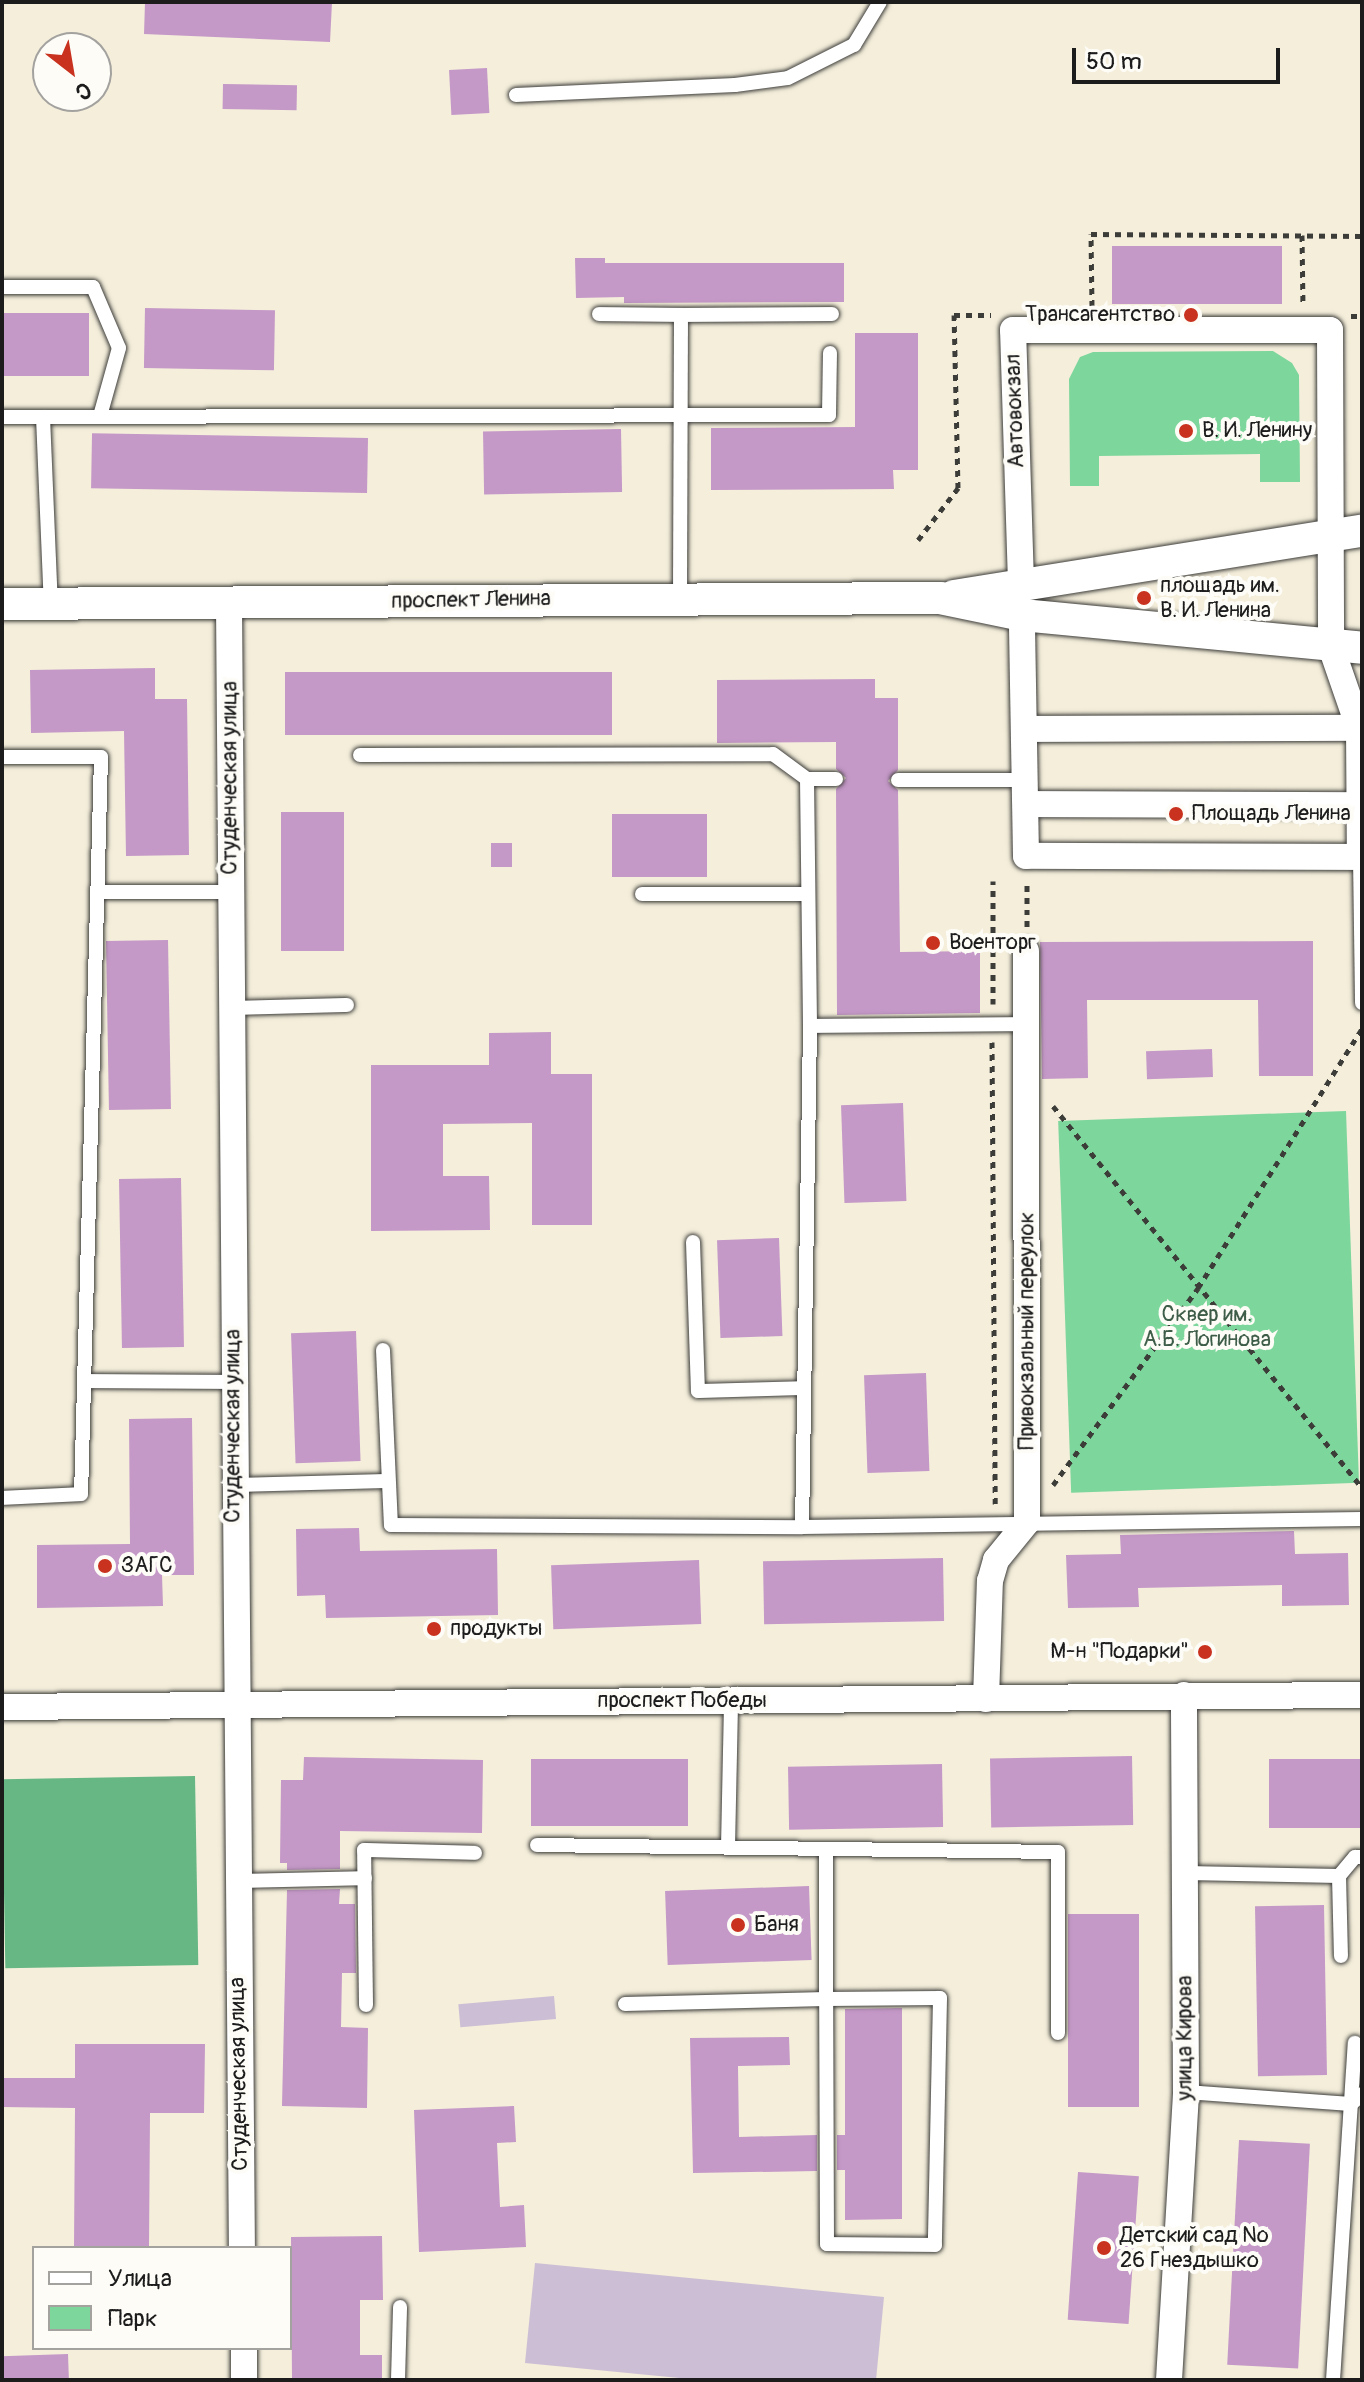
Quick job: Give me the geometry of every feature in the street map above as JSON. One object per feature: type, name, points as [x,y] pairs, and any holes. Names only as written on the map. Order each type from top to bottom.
[{"type":"street","name":"Автовокзал","points":[[1021,583],[1013,330],[1330,330],[1347,534]]},
{"type":"street","name":"проспект Ленина","points":[[2,604],[680,597],[940,598],[1347,534]]},
{"type":"street","points":[[1021,583],[1026,856],[1360,857],[1360,725],[1347,648],[1347,534]]},
{"type":"street","name":"проспект Ленина","points":[[940,598],[1022,615],[1347,648]]},
{"type":"street","name":"Студенческая улица","points":[[229,604],[235,1881],[242,2246]]},
{"type":"street","points":[[1026,729],[1360,725]]},
{"type":"street","points":[[1026,792],[1358,805]]},
{"type":"street","name":"Привокзальный переулок","points":[[1026,951],[1027,1522]]},
{"type":"street","points":[[986,1699],[990,1581],[996,1560],[1027,1522]]},
{"type":"street","name":"улица Кирова","points":[[1169,2380],[1186,2092],[1184,1695]]},
{"type":"street","name":"проспект Победы","points":[[2,1707],[1362,1695]]},
{"type":"street","points":[[244,2350],[244,2380]]},
{"type":"lane","points":[[516,95],[735,85],[788,78],[854,45],[880,2]]},
{"type":"lane","points":[[2,287],[93,287],[119,348],[100,416]]},
{"type":"lane","points":[[599,314],[832,314]]},
{"type":"lane","points":[[680,597],[681,315]]},
{"type":"lane","points":[[2,417],[829,415],[830,353]]},
{"type":"lane","points":[[43,417],[51,604]]},
{"type":"lane","points":[[360,755],[773,754],[807,779],[836,779]]},
{"type":"lane","points":[[2,757],[101,757],[81,1494],[2,1498]]},
{"type":"lane","points":[[802,1527],[810,1026],[807,779]]},
{"type":"lane","points":[[898,780],[1026,792]]},
{"type":"lane","points":[[1360,857],[1362,1003]]},
{"type":"lane","points":[[97,892],[230,892]]},
{"type":"lane","points":[[642,894],[808,894]]},
{"type":"lane","points":[[230,1008],[347,1005]]},
{"type":"lane","points":[[810,1026],[1027,1024]]},
{"type":"lane","points":[[693,1242],[698,1391],[803,1388]]},
{"type":"lane","points":[[383,1350],[391,1525],[802,1527],[1362,1519]]},
{"type":"lane","points":[[84,1381],[233,1382]]},
{"type":"lane","points":[[234,1485],[388,1481]]},
{"type":"lane","points":[[728,1847],[731,1700]]},
{"type":"lane","points":[[537,1845],[1058,1852],[1058,2033]]},
{"type":"lane","points":[[625,2004],[826,1999],[940,1998],[935,2245],[827,2244],[826,1999],[826,1849]]},
{"type":"lane","points":[[366,2005],[364,1850],[475,1853]]},
{"type":"lane","points":[[1341,1956],[1339,1876],[1355,1857],[1362,1857]]},
{"type":"lane","points":[[1186,1873],[1339,1876]]},
{"type":"lane","points":[[235,1881],[365,1878]]},
{"type":"lane","points":[[1333,2380],[1357,2099],[1355,2043]]},
{"type":"lane","points":[[1186,2092],[1357,2099]]},
{"type":"lane","points":[[398,2380],[400,2307]]},
{"type":"path","points":[[1303,316],[1302,235],[1362,236]]},
{"type":"path","points":[[1347,316],[1362,316]]},
{"type":"path","points":[[1026,856],[1026,951]]},
{"type":"path","points":[[993,881],[995,1522]]},
{"type":"path","points":[[1027,1522],[1198,1288],[1362,1029]]},
{"type":"path","points":[[1028,1075],[1362,1488]]},
{"type":"shaded area","points":[[554,1996],[556,2019],[460,2027],[458,2004]]},
{"type":"shaded area","points":[[535,2263],[884,2297],[876,2380],[700,2380],[525,2363]]},
{"type":"green space","points":[[1273,351],[1292,363],[1299,375],[1300,482],[1260,482],[1260,454],[1099,456],[1099,486],[1070,486],[1069,379],[1080,357],[1093,352]]},
{"type":"green space","name":"Сквер им. А.Б. Логинова","points":[[1346,1111],[1359,1483],[1071,1493],[1058,1121]]},
{"type":"green space","points":[[195,1776],[198,1965],[5,1968],[2,1779]]},
{"type":"building","points":[[145,2],[332,2],[330,42],[144,34]]},
{"type":"building","points":[[487,68],[489,113],[451,115],[449,70]]},
{"type":"building","points":[[223,84],[297,85],[297,110],[223,109]]},
{"type":"building","points":[[1112,246],[1282,246],[1282,304],[1112,304]]},
{"type":"building","points":[[575,258],[605,258],[605,263],[844,263],[844,302],[624,303],[624,297],[576,298]]},
{"type":"building","points":[[145,308],[275,310],[274,370],[144,368]]},
{"type":"building","points":[[2,313],[89,313],[89,376],[2,376]]},
{"type":"building","points":[[855,333],[918,333],[918,470],[893,470],[894,489],[711,490],[711,428],[855,427]]},
{"type":"building","points":[[621,429],[622,492],[484,494],[483,431]]},
{"type":"building","points":[[92,433],[368,438],[367,493],[91,488]]},
{"type":"building","points":[[155,668],[155,699],[187,699],[189,855],[126,856],[124,731],[31,733],[30,670]]},
{"type":"building","points":[[285,672],[612,672],[612,735],[285,735]]},
{"type":"building","points":[[875,679],[875,698],[898,698],[898,770],[888,781],[898,790],[900,952],[980,951],[980,1013],[837,1015],[836,789],[846,778],[836,769],[836,742],[717,743],[717,680]]},
{"type":"building","points":[[281,812],[344,812],[344,951],[281,951]]},
{"type":"building","points":[[612,814],[707,814],[707,877],[612,877]]},
{"type":"building","points":[[491,843],[512,843],[512,867],[491,867]]},
{"type":"building","points":[[168,940],[171,1109],[109,1110],[106,941]]},
{"type":"building","points":[[1313,941],[1313,1076],[1259,1076],[1258,1000],[1087,1000],[1088,1078],[1042,1079],[1040,942]]},
{"type":"building","points":[[551,1032],[551,1074],[592,1074],[592,1225],[532,1225],[532,1123],[443,1124],[443,1176],[489,1176],[490,1230],[371,1231],[371,1065],[489,1065],[489,1033]]},
{"type":"building","points":[[1212,1049],[1213,1077],[1147,1079],[1146,1051]]},
{"type":"building","points":[[903,1103],[906,1201],[844,1203],[841,1105]]},
{"type":"building","points":[[181,1178],[184,1347],[122,1348],[119,1179]]},
{"type":"building","points":[[779,1238],[782,1336],[720,1338],[717,1240]]},
{"type":"building","points":[[356,1331],[361,1461],[296,1463],[291,1333]]},
{"type":"building","points":[[926,1373],[929,1471],[867,1473],[864,1375]]},
{"type":"building","points":[[192,1418],[194,1575],[162,1575],[163,1606],[37,1608],[37,1545],[130,1544],[129,1419]]},
{"type":"building","points":[[359,1528],[360,1551],[497,1549],[498,1615],[326,1618],[325,1595],[297,1596],[296,1529]]},
{"type":"building","points":[[1294,1531],[1295,1554],[1348,1553],[1349,1605],[1282,1606],[1282,1585],[1138,1588],[1139,1607],[1068,1608],[1066,1555],[1121,1554],[1120,1535]]},
{"type":"building","points":[[943,1558],[944,1621],[764,1624],[763,1561]]},
{"type":"building","points":[[699,1560],[701,1624],[553,1629],[551,1565]]},
{"type":"building","points":[[1132,1756],[1133,1825],[991,1827],[990,1758]]},
{"type":"building","points":[[304,1757],[483,1760],[482,1833],[340,1831],[340,1869],[287,1870],[287,1863],[280,1863],[281,1780],[303,1780]]},
{"type":"building","points":[[531,1759],[688,1759],[688,1826],[531,1826]]},
{"type":"building","points":[[1269,1759],[1362,1759],[1362,1828],[1269,1828]]},
{"type":"building","points":[[942,1764],[943,1827],[789,1830],[788,1767]]},
{"type":"building","name":"Баня","points":[[809,1886],[812,1960],[668,1965],[665,1891]]},
{"type":"building","points":[[340,1889],[339,1904],[355,1904],[356,1973],[342,1973],[341,2027],[368,2028],[367,2108],[282,2106],[287,1890]]},
{"type":"building","points":[[1324,1905],[1327,2075],[1258,2076],[1255,1906]]},
{"type":"building","points":[[1068,1914],[1139,1914],[1139,2107],[1068,2107]]},
{"type":"building","points":[[902,2008],[902,2219],[845,2220],[845,2170],[837,2170],[837,2135],[845,2135],[845,2009]]},
{"type":"building","points":[[789,2037],[790,2065],[738,2066],[739,2137],[817,2135],[817,2171],[693,2173],[690,2038]]},
{"type":"building","points":[[75,2044],[205,2044],[204,2113],[150,2113],[149,2246],[74,2246],[75,2108],[2,2107],[2,2078],[75,2078]]},
{"type":"building","points":[[514,2106],[516,2142],[497,2143],[500,2207],[524,2205],[526,2247],[419,2252],[414,2110]]},
{"type":"building","points":[[1239,2140],[1310,2144],[1298,2368],[1227,2365]]},
{"type":"building","name":"Детский сад № 26 Гнездышко","points":[[1078,2172],[1139,2176],[1129,2324],[1068,2320]]},
{"type":"building","points":[[382,2236],[383,2300],[360,2300],[360,2355],[382,2355],[382,2380],[292,2380],[291,2237]]},
{"type":"building","points":[[68,2354],[69,2380],[3,2380],[2,2356]]},
{"type":"place","name":"Трансагентство","points":[[1191,315]]},
{"type":"place","name":"В. И. Ленину","points":[[1186,431]]},
{"type":"place","name":"площадь им. В. И. Ленина","points":[[1144,598]]},
{"type":"place","name":"Площадь Ленина","points":[[1176,814]]},
{"type":"place","name":"Военторг","points":[[933,943]]},
{"type":"place","name":"ЗАГС","points":[[105,1566]]},
{"type":"place","name":"продукты","points":[[434,1629]]},
{"type":"place","name":"М-н \"Подарки\"","points":[[1205,1652]]},
{"type":"place","name":"Баня","points":[[738,1925]]},
{"type":"place","name":"Детский сад № 26 Гнездышко","points":[[1104,2248]]}]
